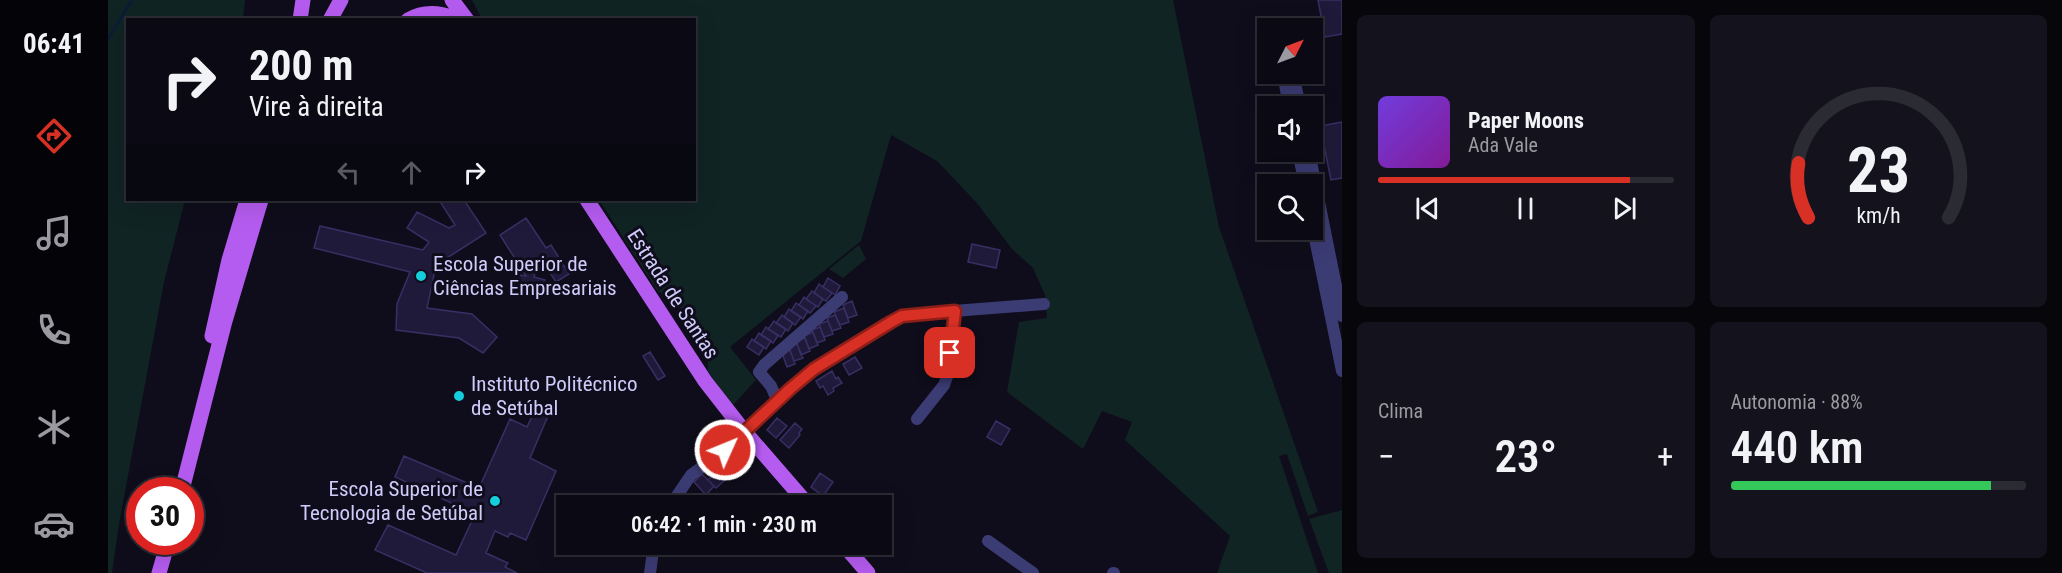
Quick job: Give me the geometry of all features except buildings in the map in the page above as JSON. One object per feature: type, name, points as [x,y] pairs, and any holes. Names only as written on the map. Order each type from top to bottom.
[{"type":"main road","points":[[300,18],[303,0]]},
{"type":"main road","points":[[331,18],[341,0]]},
{"type":"main road","points":[[342,18],[351,0]]},
{"type":"main road","points":[[409,18],[424,0]]},
{"type":"main road","points":[[436,0],[460,18]]},
{"type":"main road","points":[[452,0],[461,18]]},
{"type":"main road","points":[[461,18],[462,0]]},
{"type":"main road","points":[[411,18],[430,14],[455,18]]},
{"type":"main road","points":[[182,477],[229,260],[247,201]]},
{"type":"main road","points":[[205,370],[252,201]]},
{"type":"main road","points":[[183,477],[261,201]]},
{"type":"main road","points":[[218,348],[267,201]]},
{"type":"main road","name":"Estrada de Santas","points":[[588,201],[705,381],[744,431],[799,495]]},
{"type":"main road","points":[[159,573],[164,555]]},
{"type":"main road","points":[[852,555],[868,573]]},
{"type":"street","points":[[1311,162],[1342,316]]},
{"type":"street","points":[[1315,240],[1342,371]]},
{"type":"street","points":[[777,400],[771,386],[759,372],[842,297]]},
{"type":"street","points":[[677,495],[691,475],[725,450],[777,400],[814,369],[902,316],[1044,304]]},
{"type":"street","points":[[917,419],[946,380],[955,311]]},
{"type":"street","points":[[988,541],[1033,573]]},
{"type":"street","points":[[650,573],[652,555]]},
{"type":"green space","points":[[108,0],[245,0],[243,18],[126,18],[126,201],[185,201],[164,282],[126,477],[112,573],[108,573]]},
{"type":"green space","points":[[472,0],[1173,0],[1219,227],[1318,512],[1308,516],[1287,454],[1279,456],[1318,573],[1217,573],[1230,536],[1125,440],[1132,422],[1102,411],[1083,449],[1007,392],[1019,322],[1047,318],[1045,295],[1033,268],[1012,249],[976,202],[937,161],[891,135],[861,241],[730,347],[756,380],[732,406],[708,371],[708,346],[689,316],[657,290],[600,201],[696,201],[696,18],[481,18]]},
{"type":"green space","points":[[859,245],[866,259],[843,278],[829,269]]},
{"type":"green space","points":[[1342,510],[1342,573],[1329,573],[1309,519]]},
{"type":"waterway","points":[[108,39],[132,0]]},
{"type":"place","name":"Escola Superior de Ciências Empresariais","points":[[421,276]]},
{"type":"place","name":"Instituto Politécnico de Setúbal","points":[[459,396]]},
{"type":"place","name":"Escola Superior de Tecnologia de Setúbal","points":[[495,501]]},
{"type":"route","points":[[725,450],[814,369],[902,316],[955,311],[950,353]]}]
